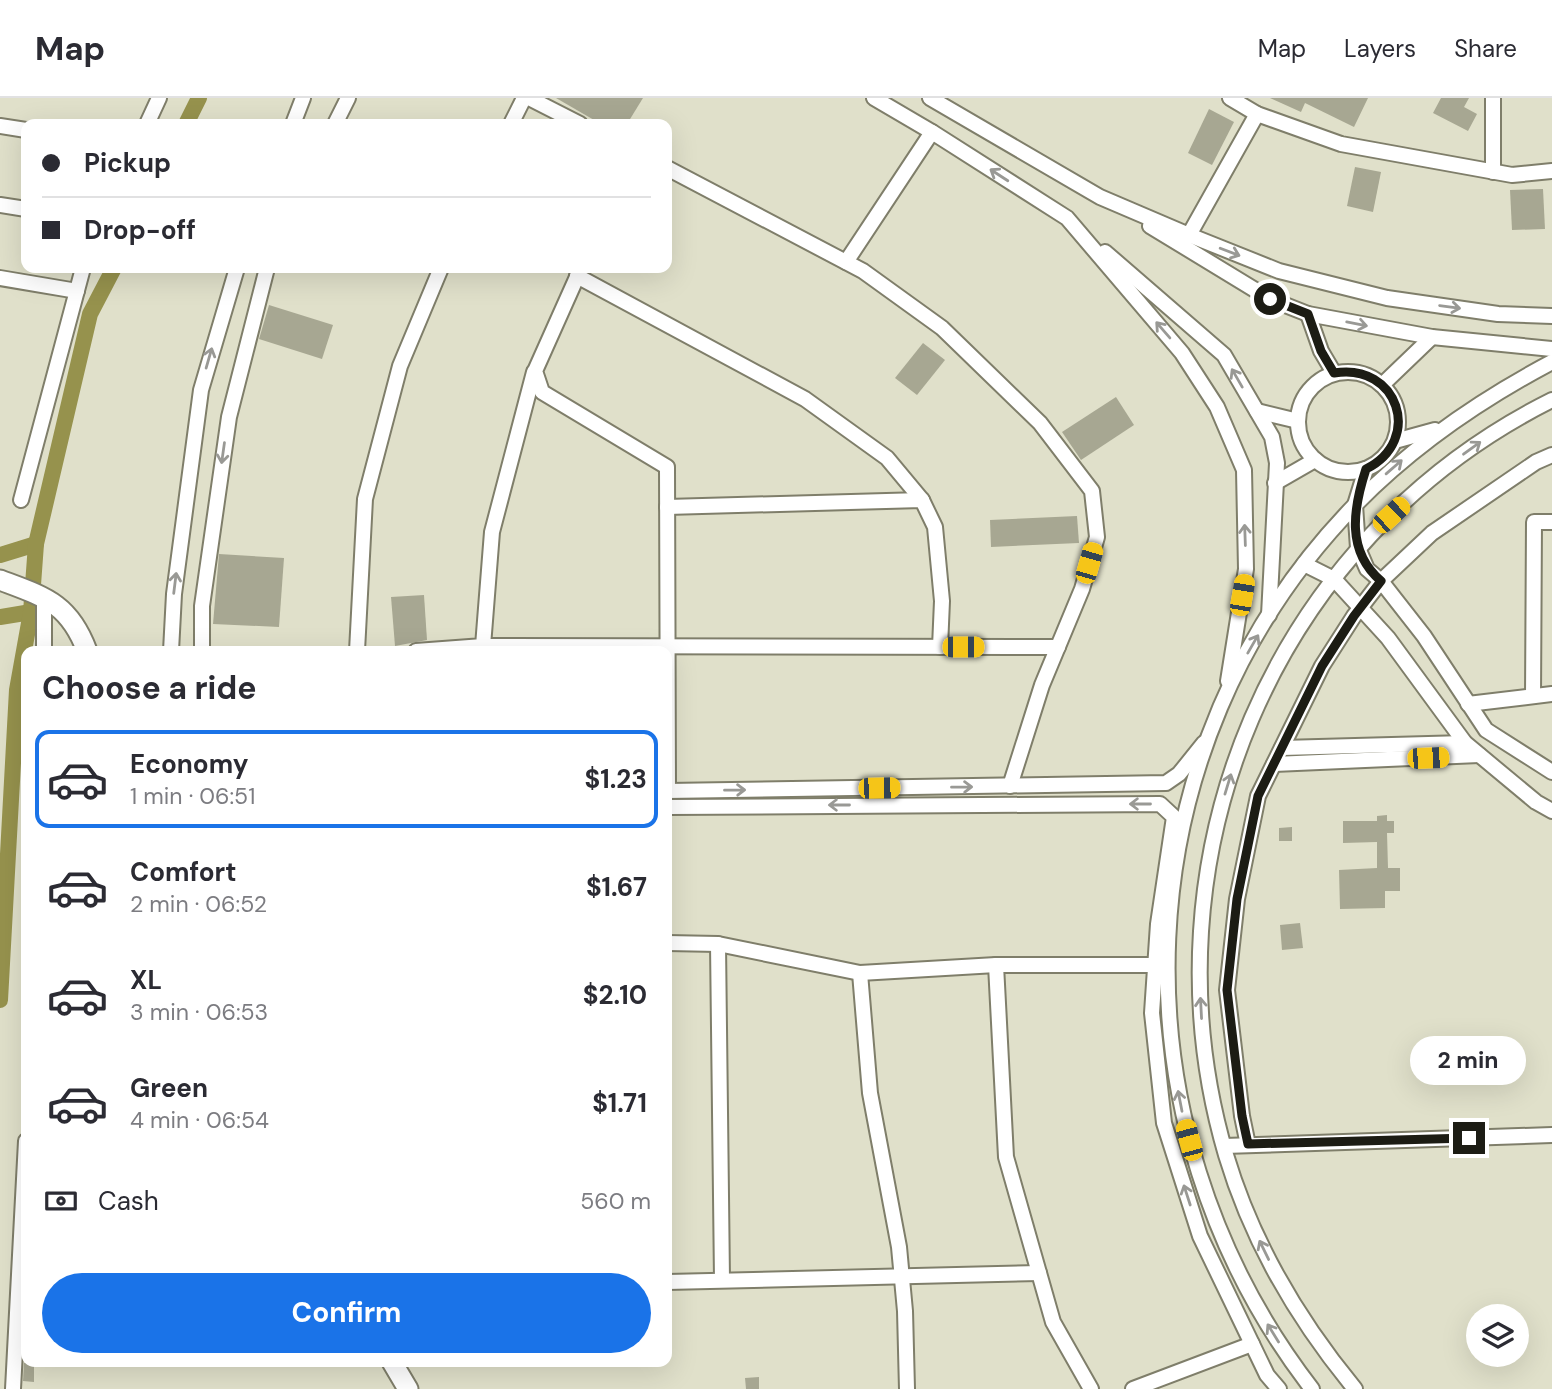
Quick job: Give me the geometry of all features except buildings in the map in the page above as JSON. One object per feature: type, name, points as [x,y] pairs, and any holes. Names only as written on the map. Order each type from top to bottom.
[{"type":"main road","points":[[5,581],[61,607],[78,628],[85,646]]},
{"type":"main road","points":[[395,1367],[408,1389]]},
{"type":"street","points":[[149,119],[159,98]]},
{"type":"street","points":[[295,119],[303,98]]},
{"type":"street","points":[[338,119],[348,98]]},
{"type":"street","points":[[514,119],[526,98],[570,119]]},
{"type":"street","points":[[874,98],[1067,218],[1224,355],[1272,437],[1277,463],[1269,616]]},
{"type":"street","points":[[930,98],[1270,299],[1308,314],[1432,337],[1552,349]]},
{"type":"street","points":[[1230,98],[1257,114],[1341,144],[1512,175],[1552,171]]},
{"type":"street","points":[[1493,98],[1493,172]]},
{"type":"street","points":[[1189,235],[1257,114]]},
{"type":"street","points":[[0,126],[21,129]]},
{"type":"street","points":[[846,262],[932,132]]},
{"type":"street","points":[[672,171],[863,271],[942,328],[1040,423],[1092,491],[1097,537],[1082,589],[1042,685],[1010,786]]},
{"type":"street","points":[[1100,197],[1279,271],[1387,298],[1498,314],[1552,316]]},
{"type":"street","points":[[0,205],[21,208]]},
{"type":"street","points":[[1067,218],[1182,353],[1217,407],[1244,470],[1246,569],[1224,699]]},
{"type":"street","points":[[21,500],[82,273]]},
{"type":"street","points":[[171,646],[174,594],[201,390],[236,273]]},
{"type":"street","points":[[202,646],[202,606],[229,417],[266,273]]},
{"type":"street","points":[[357,646],[366,499],[400,366],[439,273]]},
{"type":"street","points":[[535,370],[541,392],[667,467],[668,646],[483,646],[492,532],[535,370],[579,273]]},
{"type":"street","points":[[581,273],[805,399],[887,458],[922,500],[935,527],[942,601],[940,647]]},
{"type":"street","points":[[0,278],[77,291]]},
{"type":"street","points":[[1308,314],[1321,351],[1334,373]]},
{"type":"street","points":[[1382,385],[1432,337]]},
{"type":"street","points":[[1312,1389],[1255,1304],[1220,1233],[1194,1159],[1176,1083],[1168,1005],[1170,914],[1186,811],[1224,699],[1269,616],[1304,564],[1355,505],[1412,451],[1509,384],[1552,362]]},
{"type":"street","points":[[1355,372],[1374,379],[1389,392],[1398,411],[1395,441],[1384,458],[1366,469],[1344,472],[1334,470],[1315,460],[1302,442],[1298,421],[1302,401],[1315,384],[1334,373],[1355,372]]},
{"type":"street","points":[[1355,1389],[1310,1330],[1270,1264],[1239,1193],[1224,1146],[1209,1081],[1200,1004],[1201,927],[1211,851],[1230,776],[1258,704],[1295,636],[1334,579],[1358,548],[1450,464],[1492,435],[1552,400]]},
{"type":"street","points":[[1257,411],[1298,421]]},
{"type":"street","points":[[1395,441],[1444,427]]},
{"type":"street","points":[[1248,1144],[1242,1116],[1227,990],[1237,899],[1258,796],[1322,666],[1381,581],[1432,533],[1536,462],[1552,455]]},
{"type":"street","points":[[1275,483],[1315,460]]},
{"type":"street","points":[[1366,469],[1355,505],[1358,548],[1367,569],[1381,581],[1424,636],[1486,730],[1552,772]]},
{"type":"street","points":[[667,507],[922,500]]},
{"type":"street","points":[[1533,696],[1534,522],[1552,522]]},
{"type":"street","points":[[1304,564],[1334,579],[1388,638],[1465,743],[1536,802],[1552,811]]},
{"type":"street","points":[[44,598],[44,646]]},
{"type":"street","points":[[672,646],[1058,647]]},
{"type":"street","points":[[1468,704],[1552,694]]},
{"type":"street","points":[[672,791],[1166,783],[1179,775],[1210,736]]},
{"type":"street","points":[[1282,748],[1465,743]]},
{"type":"street","points":[[1274,764],[1479,755]]},
{"type":"street","points":[[672,807],[1160,804],[1174,817],[1167,853],[1152,1013],[1164,1123],[1200,1236],[1267,1375],[1279,1389]]},
{"type":"street","points":[[672,943],[718,944],[860,973],[996,965],[1155,965]]},
{"type":"street","points":[[718,944],[722,1280]]},
{"type":"street","points":[[996,965],[1006,1157],[1053,1322],[1091,1389]]},
{"type":"street","points":[[860,973],[870,1093],[899,1247],[907,1389]]},
{"type":"street","points":[[1224,1146],[1552,1135]]},
{"type":"street","points":[[13,1389],[21,1236]]},
{"type":"street","points":[[672,1282],[1039,1273]]},
{"type":"street","points":[[1133,1389],[1252,1343]]},
{"type":"waterway","points":[[188,119],[199,98]]},
{"type":"waterway","points":[[25,646],[31,612],[36,544],[90,314],[111,273]]},
{"type":"waterway","points":[[0,555],[36,544]]},
{"type":"waterway","points":[[0,617],[31,612]]},
{"type":"waterway","points":[[0,1000],[17,690],[21,668]]},
{"type":"route","points":[[1270,299],[1308,314],[1321,351],[1334,373],[1355,372],[1374,379],[1389,392],[1398,411],[1399,421],[1395,441],[1390,450],[1384,458],[1366,469],[1355,505],[1358,548],[1367,569],[1381,581],[1354,616],[1322,666],[1258,796],[1237,899],[1227,990],[1242,1116],[1248,1144],[1469,1138]]}]
